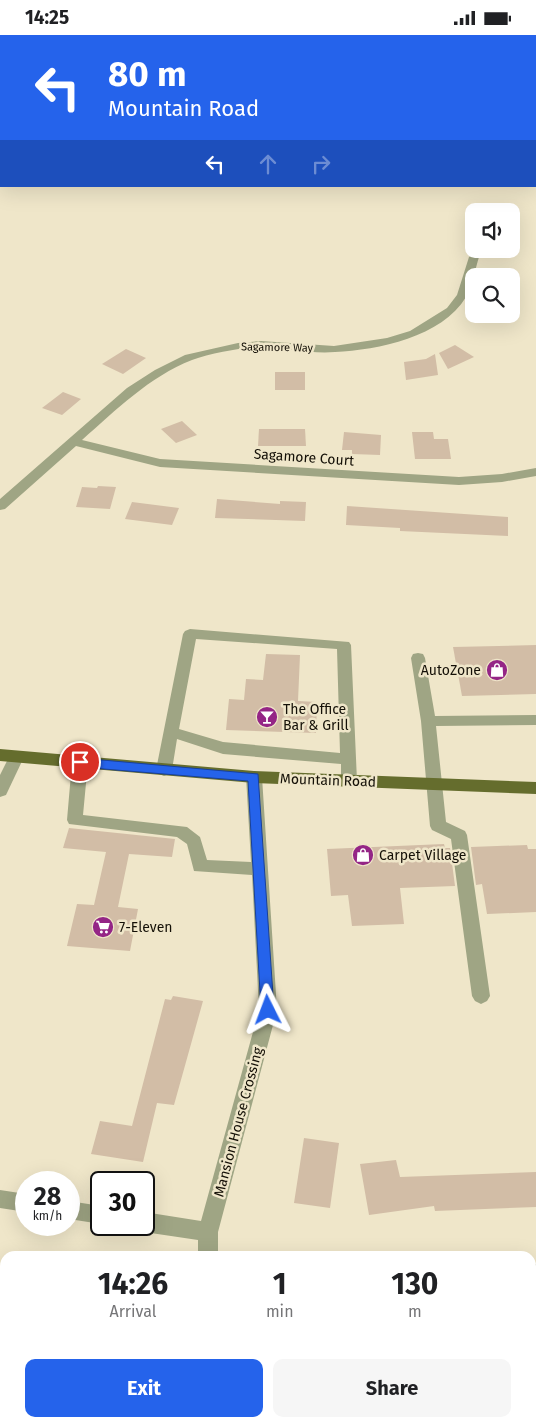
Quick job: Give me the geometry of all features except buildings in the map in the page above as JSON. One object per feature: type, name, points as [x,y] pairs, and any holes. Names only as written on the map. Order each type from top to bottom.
[{"type":"main road","name":"Mountain Road","points":[[0,755],[254,777],[536,788]]},
{"type":"street","name":"Sagamore Way","points":[[0,505],[131,390],[159,372],[189,357],[216,349],[261,345],[334,349],[389,341],[414,333],[451,310],[462,295],[474,258]]},
{"type":"street","name":"Sagamore Court","points":[[72,441],[160,463],[459,481],[502,478],[536,472]]},
{"type":"street","points":[[164,770],[190,634],[344,645],[349,781]]},
{"type":"street","points":[[418,658],[428,721],[438,826],[459,835],[481,996]]},
{"type":"street","points":[[428,721],[536,720]]},
{"type":"street","points":[[172,732],[223,748],[348,759]]},
{"type":"street","points":[[0,791],[16,757]]},
{"type":"street","points":[[80,762],[75,821],[181,831],[194,841],[200,867],[260,869]]},
{"type":"street","name":"Mansion House Crossing","points":[[208,1251],[208,1232],[268,1010],[254,777]]},
{"type":"street","points":[[0,1199],[15,1201]]},
{"type":"street","points":[[155,1224],[208,1232]]},
{"type":"place","name":"AutoZone","points":[[497,670]]},
{"type":"place","name":"The Office Bar & Grill","points":[[267,717]]},
{"type":"place","name":"Carpet Village","points":[[363,855]]},
{"type":"place","name":"7-Eleven","points":[[103,927]]},
{"type":"route","points":[[80,762],[254,777],[268,1010]]}]
